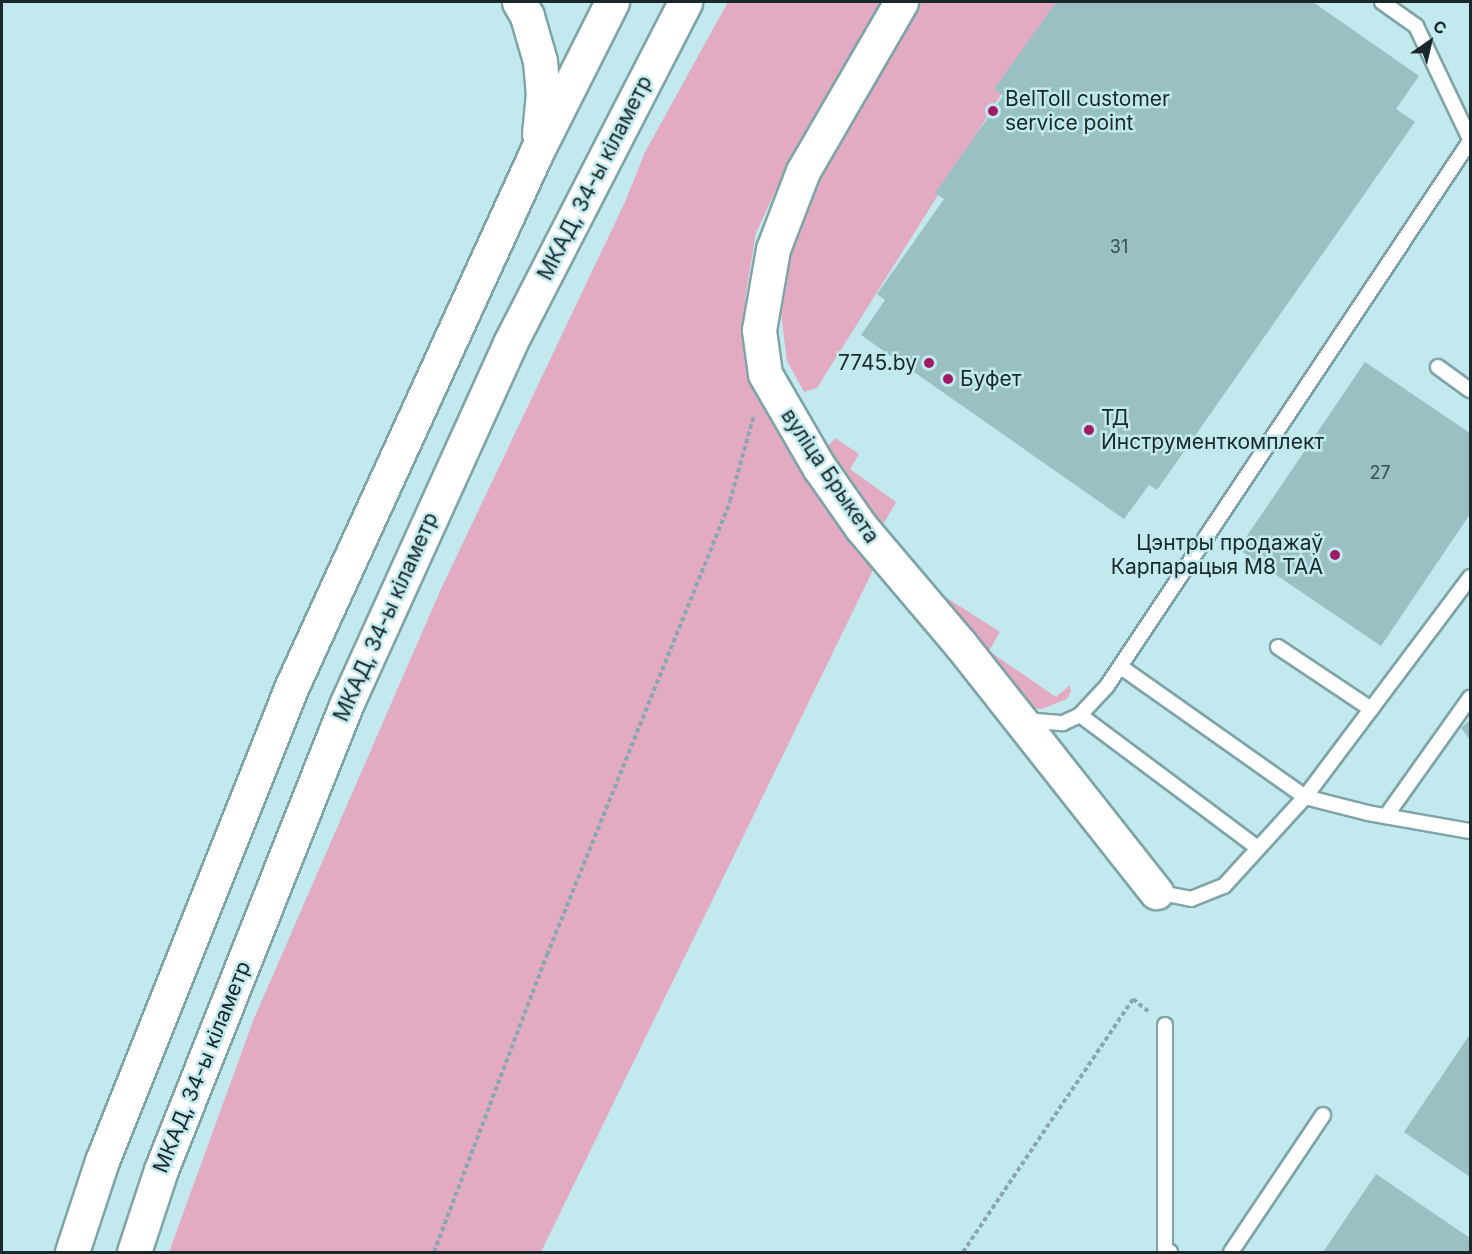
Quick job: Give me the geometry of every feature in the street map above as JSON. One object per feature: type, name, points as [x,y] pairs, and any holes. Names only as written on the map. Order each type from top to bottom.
[{"type":"main road","points":[[519,2],[527,16],[540,61],[543,93],[536,153]]},
{"type":"main road","points":[[72,1252],[102,1161],[292,686],[536,153],[612,2]]},
{"type":"main road","name":"МКАД, 34-ы кіламетр","points":[[134,1252],[161,1170],[346,705],[510,344],[685,2]]},
{"type":"main road","name":"вуліца Брыкета","points":[[901,2],[803,171],[773,249],[759,330],[765,374],[813,458],[861,527],[961,645],[1017,719],[1156,892]]},
{"type":"lane","points":[[1017,719],[1063,723],[1080,715],[1107,686],[1470,140],[1416,26],[1383,2]]},
{"type":"lane","points":[[1438,367],[1470,390]]},
{"type":"lane","points":[[1156,892],[1191,899],[1224,886],[1305,797],[1470,577]]},
{"type":"lane","points":[[1278,646],[1371,709]]},
{"type":"lane","points":[[1121,667],[1305,797],[1386,816],[1470,831]]},
{"type":"lane","points":[[1386,816],[1470,698]]},
{"type":"lane","points":[[1080,715],[1258,848]]},
{"type":"lane","points":[[1165,1025],[1164,1249],[1170,1252]]},
{"type":"lane","points":[[1231,1252],[1323,1115]]},
{"type":"path","points":[[434,1252],[547,955],[730,501],[765,374]]},
{"type":"path","points":[[963,1252],[1133,999],[1165,1025]]},
{"type":"shaded area","points":[[728,2],[881,2],[797,145],[756,233],[745,300],[749,371],[875,566],[541,1252],[169,1252],[253,1021],[441,589],[625,202],[645,152]]},
{"type":"shaded area","points":[[914,2],[1059,2],[817,388],[804,392],[787,361],[781,313],[782,252],[818,165]]},
{"type":"shaded area","points":[[835,438],[859,454],[850,469],[896,502],[884,523],[875,519],[829,455],[828,446]]},
{"type":"shaded area","points":[[947,598],[1000,632],[989,651],[1056,697],[1070,685],[1071,691],[1067,699],[1042,709],[1021,708],[941,609]]},
{"type":"building","points":[[1056,2],[1313,2],[1419,76],[1396,109],[1415,122],[1157,490],[1149,485],[1124,519],[861,335],[885,300],[877,294],[944,199],[935,193],[1003,96],[994,89]]},
{"type":"building","points":[[1365,362],[1470,433],[1470,514],[1381,646],[1238,549]]},
{"type":"building","points":[[1470,720],[1470,740],[1461,728]]},
{"type":"building","points":[[1470,1034],[1470,1177],[1404,1132]]},
{"type":"building","points":[[1376,1174],[1470,1238],[1470,1252],[1323,1252]]},
{"type":"place","name":"BelToll customer service point","points":[[993,111]]},
{"type":"place","name":"7745.by","points":[[929,363]]},
{"type":"place","name":"Буфет","points":[[948,379]]},
{"type":"place","name":"ТД Инструменткомплект","points":[[1089,430]]},
{"type":"place","name":"Цэнтры продажаў Карпарацыя М8 ТАА","points":[[1335,555]]}]
